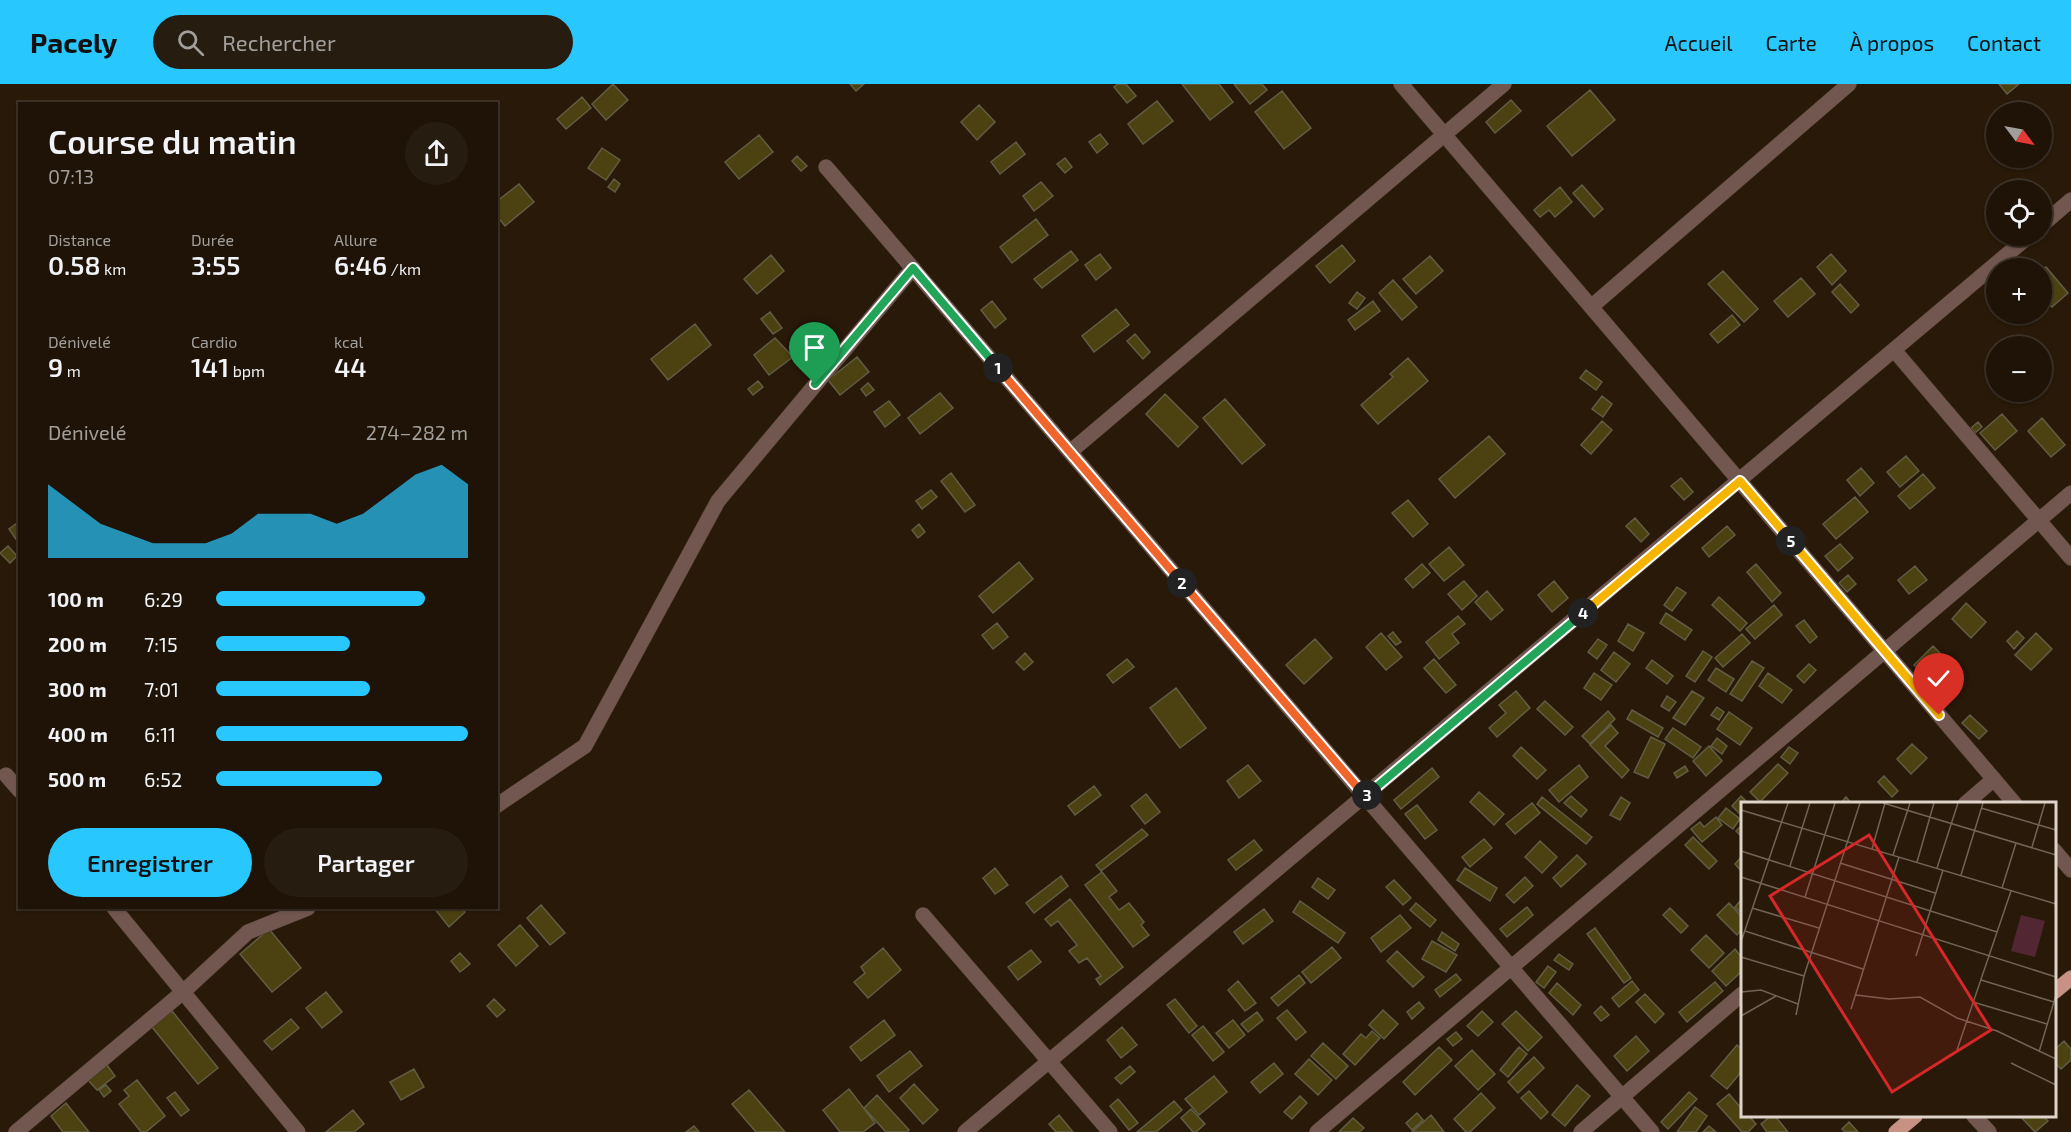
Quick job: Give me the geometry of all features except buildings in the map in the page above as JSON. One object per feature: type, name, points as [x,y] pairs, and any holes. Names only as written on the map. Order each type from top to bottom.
[{"type":"main road","points":[[2056,991],[2071,978]]},
{"type":"main road","points":[[1896,1132],[1914,1117]]},
{"type":"street","points":[[1401,84],[2012,802]]},
{"type":"street","points":[[1070,452],[1504,84]]},
{"type":"street","points":[[1591,307],[1849,84]]},
{"type":"street","points":[[826,167],[1652,1132]]},
{"type":"street","points":[[2052,216],[2071,200]]},
{"type":"street","points":[[965,1132],[2017,246]]},
{"type":"street","points":[[498,805],[585,746],[718,501],[913,268]]},
{"type":"street","points":[[1894,350],[2071,558]]},
{"type":"street","points":[[1317,1132],[2071,493]]},
{"type":"street","points":[[6,775],[18,789]]},
{"type":"street","points":[[1967,802],[1994,779]]},
{"type":"street","points":[[2056,851],[2071,870]]},
{"type":"street","points":[[115,909],[298,1132]]},
{"type":"street","points":[[16,1132],[183,992],[248,932],[306,909]]},
{"type":"street","points":[[922,915],[1110,1132]]},
{"type":"street","points":[[1581,1132],[1741,996]]},
{"type":"street","points":[[1975,1117],[1989,1132]]},
{"type":"route","points":[[815,384],[913,268],[1365,796],[1740,481],[1939,715]]}]
